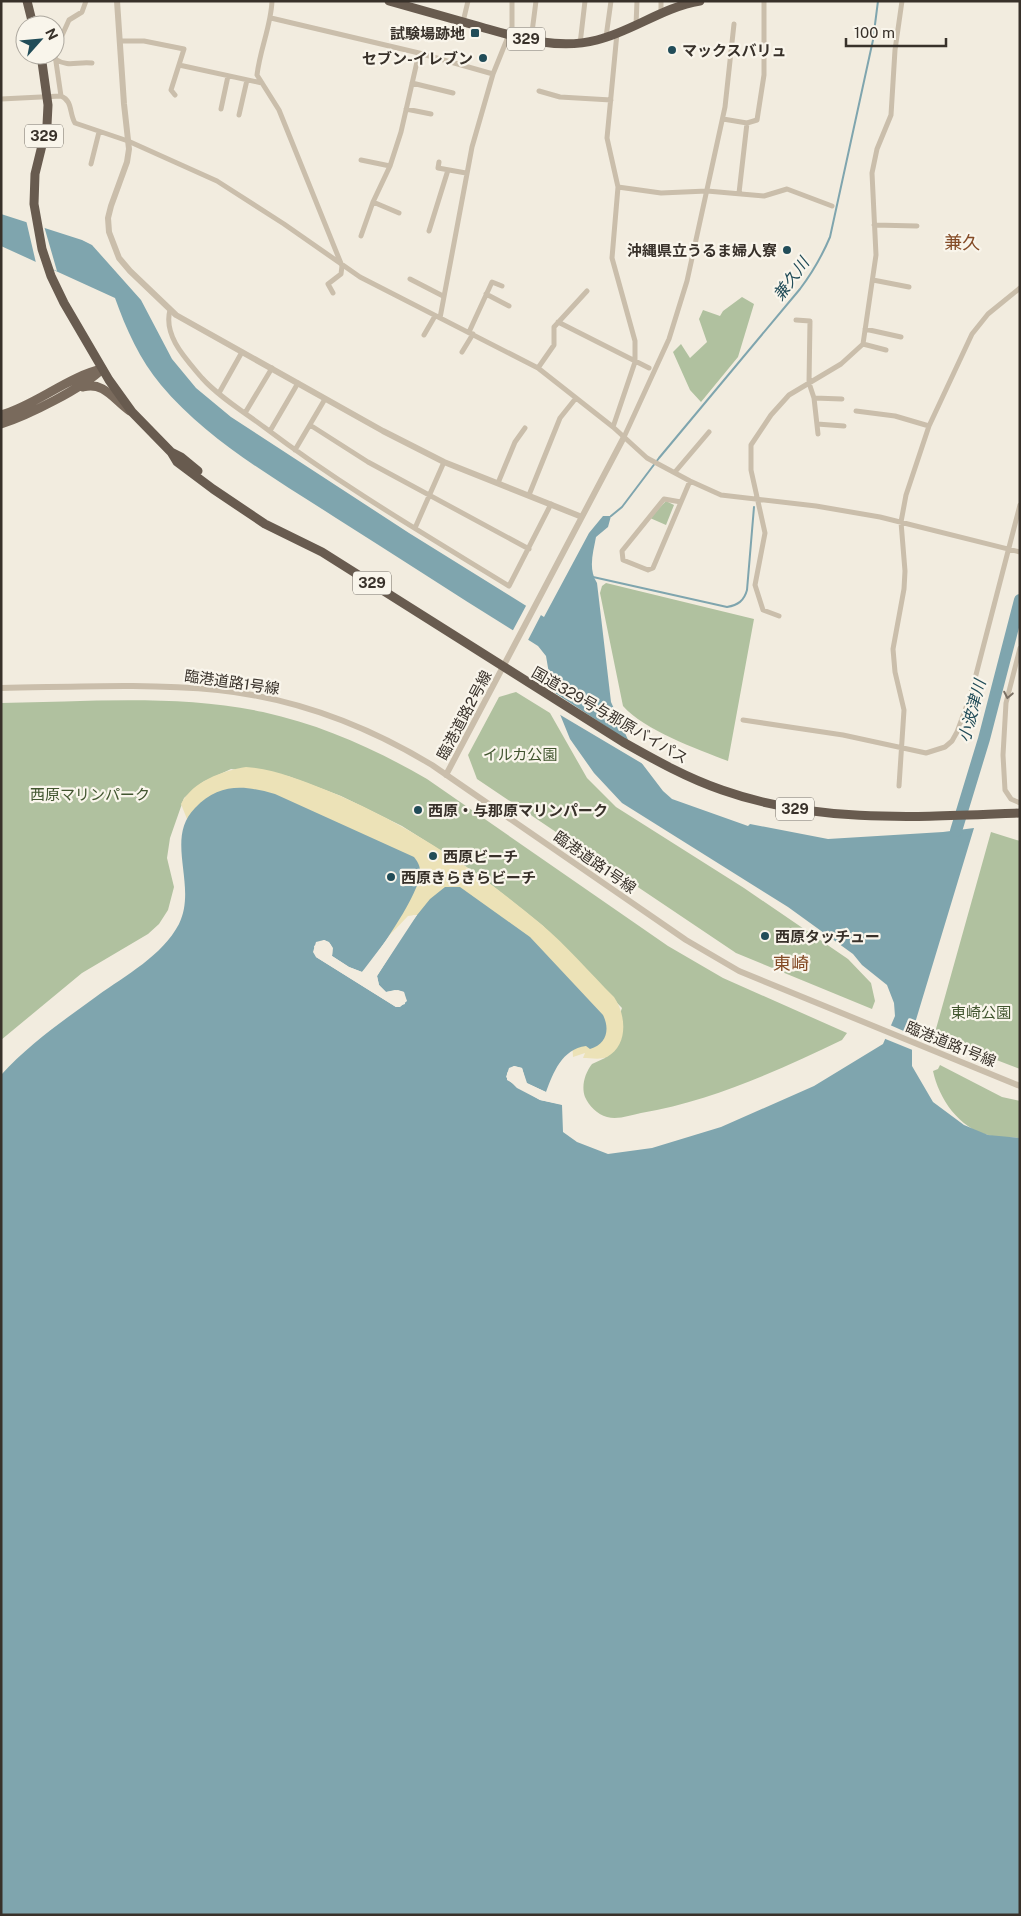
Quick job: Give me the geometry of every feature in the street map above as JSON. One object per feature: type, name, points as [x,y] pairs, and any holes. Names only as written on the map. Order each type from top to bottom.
[{"type":"highway","points":[[27,1],[30,15]]},
{"type":"highway","name":"329","points":[[389,1],[508,35],[562,45],[580,44],[606,38],[661,13],[700,1]]},
{"type":"highway","name":"国道329号与那原バイパス","points":[[43,65],[48,97],[47,125],[34,189],[35,217],[47,266],[64,303],[102,369],[132,412],[177,462],[265,524],[322,552],[537,689],[655,760],[723,791],[781,806],[838,814],[944,816],[1020,813]]},
{"type":"main road","points":[[1,424],[26,414],[94,377],[102,369]]},
{"type":"main road","points":[[1,416],[32,404],[90,372],[102,369]]},
{"type":"main road","points":[[68,391],[90,385],[97,386],[108,391],[116,401],[132,412]]},
{"type":"street","points":[[65,29],[69,20],[82,12],[86,1]]},
{"type":"street","points":[[117,1],[128,162],[108,218],[109,232],[119,258],[170,310],[325,399],[444,462],[582,517]]},
{"type":"street","points":[[272,1],[271,18],[260,53],[256,74],[279,110],[342,266],[341,274],[328,284],[333,293]]},
{"type":"street","points":[[463,22],[468,1]]},
{"type":"street","points":[[424,334],[437,317],[443,296],[458,228],[466,173],[493,74],[512,27],[512,1]]},
{"type":"street","points":[[531,40],[536,1]]},
{"type":"street","points":[[580,44],[585,1]]},
{"type":"street","points":[[606,38],[611,1]]},
{"type":"street","points":[[636,25],[637,1]]},
{"type":"street","points":[[661,1],[661,13]]},
{"type":"street","points":[[723,119],[747,123],[757,120],[764,75],[764,1]]},
{"type":"street","points":[[779,616],[763,610],[755,584],[765,533],[751,470],[751,445],[765,423],[789,395],[841,364],[863,344],[876,255],[872,173],[877,149],[891,115],[895,50],[902,1]]},
{"type":"street","points":[[271,18],[420,53],[493,74]]},
{"type":"street","points":[[624,437],[676,320],[687,281],[723,119],[730,73],[734,24]]},
{"type":"street","points":[[614,427],[635,362],[635,340],[612,258],[618,187],[607,144],[617,33]]},
{"type":"street","points":[[120,41],[144,41],[184,49],[173,93],[164,89]]},
{"type":"street","points":[[361,236],[372,202],[390,166],[420,53]]},
{"type":"street","points":[[65,64],[72,65],[81,61],[92,63]]},
{"type":"street","points":[[56,65],[61,96]]},
{"type":"street","points":[[180,65],[262,83]]},
{"type":"street","points":[[221,109],[228,76]]},
{"type":"street","points":[[240,115],[247,80]]},
{"type":"street","points":[[412,83],[454,93]]},
{"type":"street","points":[[539,91],[560,97],[610,100]]},
{"type":"street","points":[[1,99],[61,96],[69,101],[75,123],[128,141],[217,181],[284,224],[342,266],[386,292],[538,368],[614,427],[647,458],[720,495],[836,509],[901,522],[1017,552]]},
{"type":"street","points":[[406,109],[431,114]]},
{"type":"street","points":[[739,193],[747,123]]},
{"type":"street","points":[[91,164],[99,132]]},
{"type":"street","points":[[361,160],[390,166]]},
{"type":"street","points":[[439,162],[438,168],[466,173]]},
{"type":"street","points":[[430,231],[448,170]]},
{"type":"street","points":[[618,187],[661,193],[707,191],[764,196],[787,189],[832,206]]},
{"type":"street","points":[[372,202],[399,213]]},
{"type":"street","points":[[874,225],[916,226]]},
{"type":"street","points":[[410,279],[443,296]]},
{"type":"street","points":[[873,280],[910,287]]},
{"type":"street","points":[[462,352],[492,282],[502,286]]},
{"type":"street","points":[[899,786],[904,710],[895,672],[893,649],[904,589],[905,571],[901,522],[912,474],[948,381],[978,325],[1020,288]]},
{"type":"street","points":[[538,368],[554,345],[554,327],[587,291]]},
{"type":"street","points":[[575,293],[580,298]]},
{"type":"street","points":[[486,294],[510,306]]},
{"type":"street","points":[[170,310],[167,320],[175,343],[203,379],[219,393],[295,450],[414,528],[509,586],[551,504]]},
{"type":"street","points":[[796,320],[810,321],[809,383],[814,398],[818,434]]},
{"type":"street","points":[[558,322],[649,368]]},
{"type":"street","points":[[865,329],[901,337]]},
{"type":"street","points":[[863,344],[886,350]]},
{"type":"street","points":[[219,393],[242,352]]},
{"type":"street","points":[[245,413],[272,368]]},
{"type":"street","points":[[270,431],[298,383]]},
{"type":"street","points":[[528,495],[560,418],[576,398]]},
{"type":"street","points":[[814,398],[842,399]]},
{"type":"street","points":[[295,450],[325,399]]},
{"type":"street","points":[[856,411],[895,416],[929,426]]},
{"type":"street","points":[[817,424],[844,426]]},
{"type":"street","points":[[310,425],[368,462],[529,549]]},
{"type":"street","points":[[498,483],[515,442],[525,428]]},
{"type":"street","points":[[675,472],[709,432]]},
{"type":"street","name":"臨港道路2号線","points":[[446,775],[624,437]]},
{"type":"street","points":[[414,528],[444,462]]},
{"type":"street","points":[[681,502],[664,499],[622,551],[623,560],[648,570],[653,568],[690,481]]},
{"type":"street","points":[[743,720],[843,735],[900,749],[926,753],[937,751],[952,741],[971,694],[1007,549],[1020,505]]},
{"type":"street","points":[[1020,648],[1006,704],[1003,755],[1005,790],[1011,799],[1020,803]]},
{"type":"street","name":"臨港道路1号線","points":[[1,688],[171,687],[219,690],[302,706],[358,726],[395,744],[446,775],[704,952],[760,981],[1020,1086]]},
{"type":"green space","points":[[742,297],[754,304],[738,357],[701,402],[690,390],[673,352],[681,344],[690,358],[707,342],[699,319],[703,310],[720,316],[723,311]]},
{"type":"green space","points":[[666,501],[674,505],[666,525],[650,518]]},
{"type":"green space","points":[[606,583],[754,619],[728,761],[657,731],[632,715],[623,706],[600,593],[602,586]]},
{"type":"green space","name":"イルカ公園","points":[[516,692],[550,713],[587,778],[616,807],[744,888],[848,959],[871,983],[875,1001],[872,1009],[736,953],[477,779],[468,755],[499,697]]},
{"type":"green space","name":"西原マリンパーク","points":[[132,700],[231,706],[285,717],[348,739],[427,779],[668,946],[723,978],[847,1033],[842,1040],[818,1052],[769,1074],[719,1093],[667,1108],[624,1117],[611,1118],[603,1116],[591,1106],[585,1097],[584,1084],[587,1071],[592,1064],[605,1058],[622,1008],[543,926],[479,875],[402,826],[341,796],[288,776],[231,769],[203,782],[184,798],[170,838],[167,858],[174,887],[168,910],[159,924],[148,934],[82,973],[1,1040],[1,703]]},
{"type":"green space","name":"東崎公園","points":[[991,832],[1020,841],[1020,1069],[934,1036]]},
{"type":"green space","points":[[940,1065],[1002,1097],[1020,1101],[1020,1138],[988,1135],[968,1126],[959,1119],[945,1102],[936,1082],[933,1071],[938,1069]]},
{"type":"sand","points":[[246,767],[267,770],[297,779],[355,802],[411,832],[466,866],[517,904],[560,941],[614,997],[621,1012],[623,1029],[619,1045],[614,1052],[602,1058],[583,1058],[585,1053],[573,1057],[572,1040],[416,915],[408,916],[385,940],[368,967],[360,962],[187,819],[181,804],[193,789],[218,774]]},
{"type":"water","points":[[1,214],[82,240],[92,245],[141,300],[172,359],[196,388],[231,417],[409,533],[544,617],[589,533],[603,516],[611,516],[608,527],[596,537],[592,567],[597,583],[611,702],[634,753],[663,791],[672,799],[748,826],[750,824],[828,839],[943,832],[974,828],[912,1033],[912,1066],[933,1102],[964,1125],[988,1135],[1020,1138],[1020,1915],[1,1915],[1,1075],[47,1033],[153,955],[172,935],[179,924],[184,909],[182,834],[186,820],[195,808],[213,794],[223,790],[242,788],[264,791],[275,794],[414,857],[419,865],[419,881],[399,920],[368,967],[362,972],[349,967],[332,956],[331,946],[324,940],[314,946],[316,957],[396,1007],[405,1004],[404,992],[395,990],[386,992],[379,985],[377,976],[409,925],[430,899],[445,887],[460,887],[530,937],[603,1015],[606,1035],[596,1047],[590,1049],[586,1046],[578,1048],[565,1057],[555,1070],[546,1092],[526,1083],[522,1068],[514,1066],[507,1073],[507,1080],[540,1100],[562,1105],[563,1132],[577,1142],[608,1154],[652,1148],[721,1127],[814,1086],[883,1044],[895,1016],[894,1003],[887,985],[862,965],[853,954],[788,907],[622,803],[594,773],[570,739],[553,697],[546,656],[538,646],[290,489],[221,441],[180,405],[153,375],[134,344],[115,298],[1,246]]},
{"type":"pier","points":[[26,220],[44,226],[57,271],[36,263]]},
{"type":"pier","points":[[527,604],[542,613],[527,642],[512,632]]},
{"type":"pier","points":[[549,689],[607,727],[636,752],[648,767],[557,713]]},
{"type":"pier","points":[[413,915],[417,915],[377,976],[379,985],[386,992],[398,990],[404,992],[407,1001],[400,1007],[396,1007],[316,957],[313,952],[316,942],[324,940],[329,942],[333,948],[332,956],[349,967],[362,972],[394,930],[370,968],[362,974],[348,969],[330,958],[327,944],[324,942],[318,944],[315,951],[399,1005],[404,1000],[403,994],[398,992],[385,994],[376,986],[375,976]]},
{"type":"pier","points":[[890,1025],[915,1036],[915,1051],[883,1038]]},
{"type":"pier","points":[[514,1066],[522,1068],[527,1083],[548,1093],[545,1095],[525,1085],[520,1071],[511,1070],[508,1077],[519,1086],[541,1098],[565,1105],[540,1100],[517,1088],[506,1077],[509,1068]]},
{"type":"waterway","name":"兼久川","points":[[611,516],[622,507],[659,458],[800,289],[820,258],[830,237],[873,40],[878,1]]},
{"type":"waterway","points":[[593,577],[727,607],[734,605],[742,600],[747,590],[754,507]]},
{"type":"waterway","name":"小波津川","points":[[956,831],[984,739],[1020,600]]},
{"type":"place","name":"試験場跡地","points":[[475,33]]},
{"type":"place","name":"マックスバリュ","points":[[672,50]]},
{"type":"place","name":"セブン-イレブン","points":[[483,58]]},
{"type":"place","name":"沖縄県立うるま婦人寮","points":[[787,250]]},
{"type":"place","name":"西原・与那原マリンパーク","points":[[418,810]]},
{"type":"place","name":"西原ビーチ","points":[[433,856]]},
{"type":"place","name":"西原きらきらビーチ","points":[[391,877]]},
{"type":"place","name":"西原タッチュー","points":[[765,936]]},
{"type":"district","name":"兼久","points":[[962,242]]},
{"type":"district","name":"東崎","points":[[791,963]]}]
